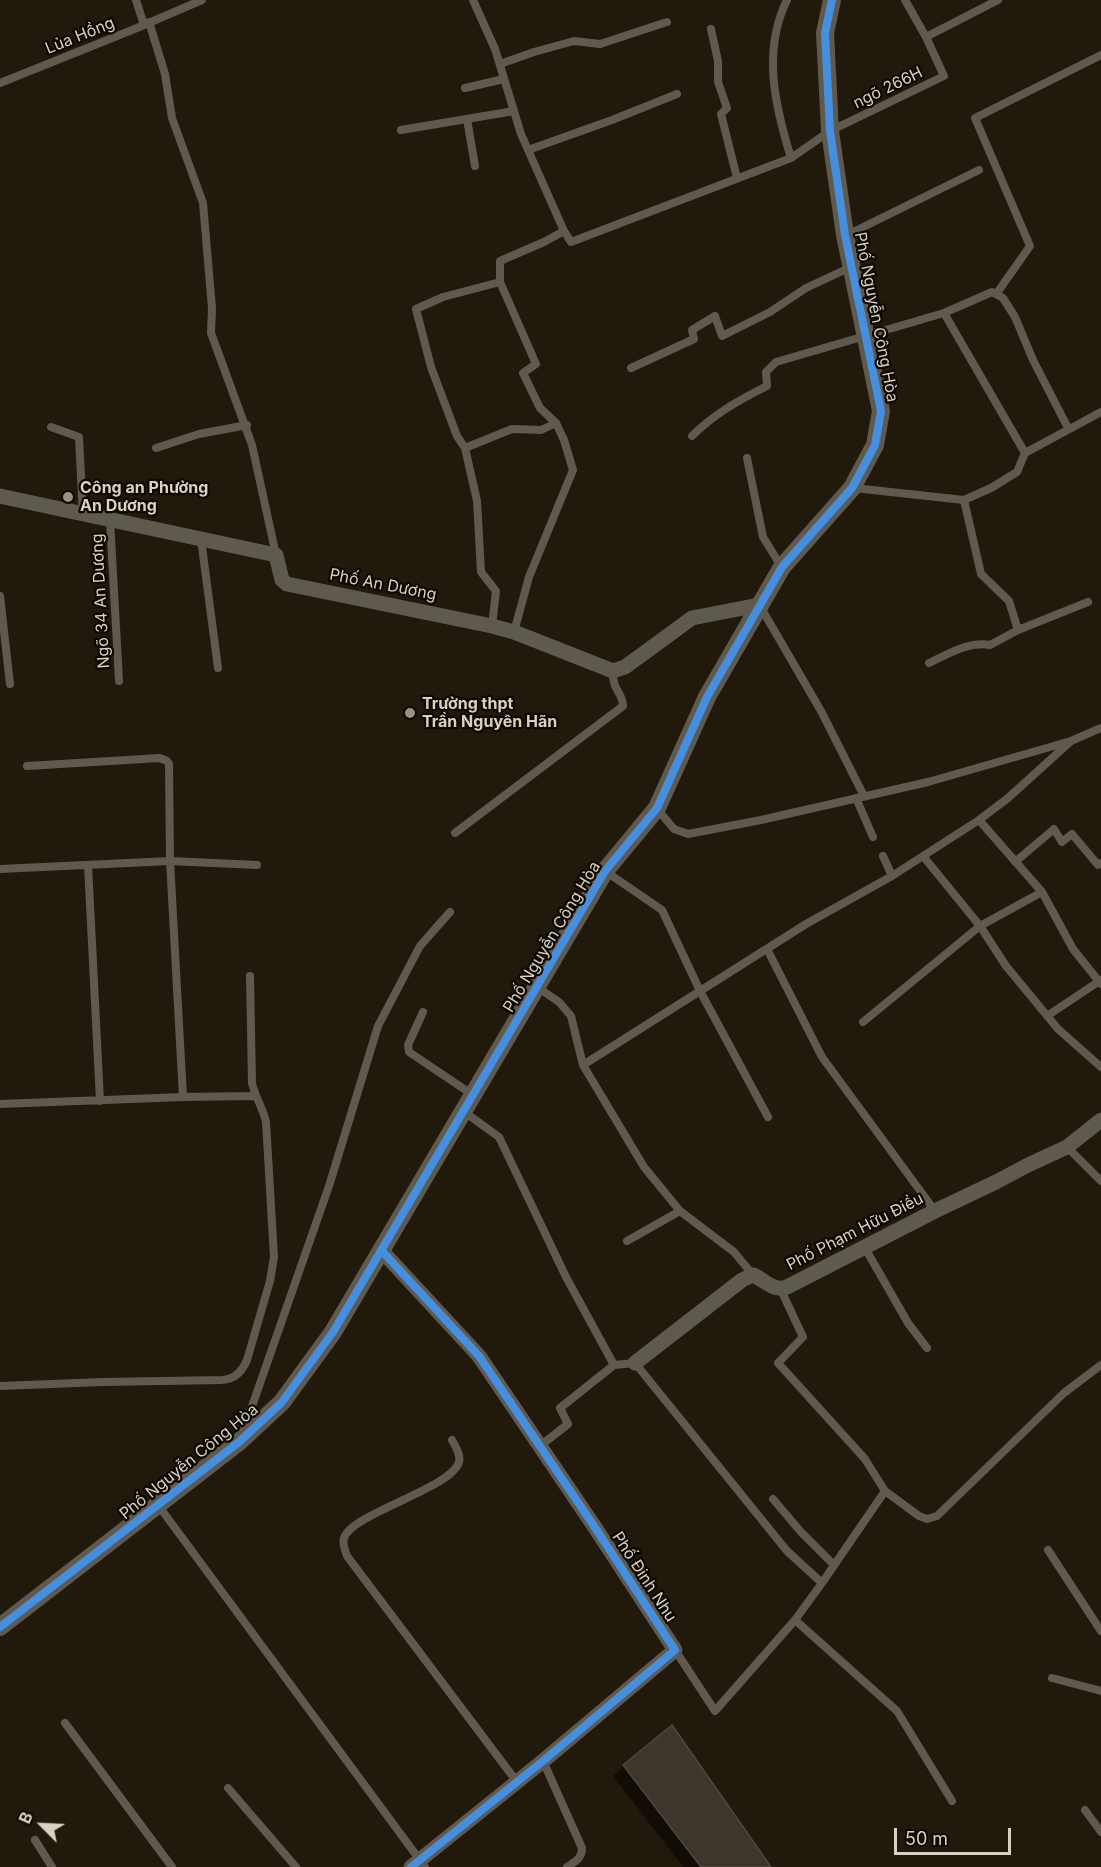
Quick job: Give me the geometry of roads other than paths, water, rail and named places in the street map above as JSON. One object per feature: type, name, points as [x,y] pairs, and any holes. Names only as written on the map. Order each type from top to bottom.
[{"type":"street","name":"Phố Nguyễn Công Hòa","points":[[0,1627],[240,1442],[282,1402],[333,1332],[605,871],[657,808],[706,697],[782,567],[852,488],[875,445],[881,411],[845,235],[830,131],[825,33],[832,0]]},
{"type":"street","points":[[0,496],[276,555]]},
{"type":"street","name":"Phố An Dương","points":[[276,555],[282,580],[287,584],[492,626],[514,632],[613,671]]},
{"type":"street","points":[[613,671],[625,667],[692,618],[759,605]]},
{"type":"street","name":"Phố Phạm Hữu Điều","points":[[753,1275],[781,1290],[935,1211],[1067,1148],[1101,1120]]},
{"type":"street","name":"Phố Đinh Nhu","points":[[381,1250],[479,1356],[675,1650]]},
{"type":"street","points":[[635,1363],[742,1280],[753,1275]]},
{"type":"street","points":[[418,1865],[675,1650]]},
{"type":"lane","points":[[136,0],[165,74],[172,118],[203,203],[212,333],[247,424],[276,555]]},
{"type":"lane","name":"Lủa Hồng","points":[[0,82],[202,0]]},
{"type":"lane","points":[[473,0],[495,49],[528,150],[571,242],[791,158],[830,131]]},
{"type":"lane","points":[[787,0],[777,20],[772,75],[782,129],[791,158]]},
{"type":"lane","points":[[905,0],[926,37],[998,0]]},
{"type":"lane","points":[[500,64],[574,41],[600,44],[667,22]]},
{"type":"lane","points":[[711,29],[718,61],[718,82],[727,108],[721,114],[737,178]]},
{"type":"lane","name":"ngõ 266H","points":[[830,131],[944,76],[926,37]]},
{"type":"lane","points":[[997,293],[1030,246],[975,118],[1101,55]]},
{"type":"lane","points":[[465,88],[504,79]]},
{"type":"lane","points":[[528,150],[677,94]]},
{"type":"lane","points":[[401,130],[514,111]]},
{"type":"lane","points":[[467,119],[475,166]]},
{"type":"lane","points":[[845,235],[979,170]]},
{"type":"lane","points":[[514,632],[529,577],[573,470],[556,423],[540,408],[523,373],[536,364],[500,282],[500,261],[564,231]]},
{"type":"lane","points":[[631,368],[694,339],[692,330],[715,316],[722,336],[770,312],[806,288],[852,266]]},
{"type":"lane","points":[[492,626],[496,591],[481,572],[477,501],[465,448],[457,436],[431,367],[416,309],[443,297],[500,282]]},
{"type":"lane","points":[[692,436],[707,421],[735,402],[767,386],[766,372],[776,362],[944,313],[992,292],[1003,298],[1015,317],[1033,360],[1068,428]]},
{"type":"lane","points":[[944,313],[1025,453]]},
{"type":"lane","points":[[852,488],[964,500],[991,488],[1017,472],[1025,453],[1101,412]]},
{"type":"lane","points":[[465,448],[512,429],[541,430],[556,423]]},
{"type":"lane","points":[[156,448],[199,434],[247,424]]},
{"type":"lane","points":[[51,427],[79,436],[83,515]]},
{"type":"lane","points":[[747,458],[764,537],[782,567]]},
{"type":"lane","points":[[964,500],[981,574],[1009,601],[1018,630]]},
{"type":"lane","name":"Ngõ 34 An Dương","points":[[110,520],[119,681]]},
{"type":"lane","points":[[201,539],[218,669]]},
{"type":"lane","points":[[0,596],[10,684]]},
{"type":"lane","points":[[929,663],[963,648],[980,643],[990,645],[1018,630],[1088,602]]},
{"type":"lane","points":[[759,605],[821,711],[860,797],[873,837]]},
{"type":"lane","points":[[455,832],[623,706],[623,699],[612,682],[613,671]]},
{"type":"lane","points":[[657,808],[674,830],[688,834],[928,782],[1071,741],[1101,728]]},
{"type":"lane","points":[[583,1065],[806,924],[892,876],[979,820],[1008,798],[1071,741]]},
{"type":"lane","points":[[27,766],[160,758],[167,761],[169,765],[170,861],[183,1097]]},
{"type":"lane","points":[[979,820],[1042,892],[1073,949],[1100,981],[1047,1016]]},
{"type":"lane","points":[[1015,862],[1053,829],[1062,842],[1072,834],[1098,865],[1101,863]]},
{"type":"lane","points":[[883,856],[892,876]]},
{"type":"lane","points":[[923,856],[980,926],[1006,966],[1047,1016],[1058,1029],[1101,1067]]},
{"type":"lane","points":[[0,869],[170,861],[257,865]]},
{"type":"lane","points":[[88,865],[100,1101]]},
{"type":"lane","points":[[605,871],[662,910],[700,991],[768,1117]]},
{"type":"lane","points":[[863,1022],[980,926],[1042,892]]},
{"type":"lane","points":[[240,1442],[329,1186],[378,1026],[420,946],[450,912]]},
{"type":"lane","points":[[767,949],[822,1057],[935,1211]]},
{"type":"lane","points":[[0,1386],[222,1380],[234,1377],[242,1370],[270,1281],[274,1257],[266,1122],[252,1083],[250,976]]},
{"type":"lane","points":[[537,987],[567,1010],[575,1028],[583,1065],[644,1167],[680,1211],[734,1252],[753,1275]]},
{"type":"lane","points":[[423,1012],[408,1045],[409,1052],[472,1095]]},
{"type":"lane","points":[[0,1104],[255,1096]]},
{"type":"lane","points":[[464,1111],[499,1137],[566,1276],[614,1365]]},
{"type":"lane","points":[[1067,1148],[1101,1181]]},
{"type":"lane","points":[[627,1241],[680,1211]]},
{"type":"lane","points":[[866,1248],[908,1323],[927,1348]]},
{"type":"lane","points":[[781,1290],[803,1337],[778,1362],[865,1459],[885,1491],[919,1516],[927,1519],[937,1516],[1064,1393],[1100,1366]]},
{"type":"lane","points":[[540,1446],[568,1424],[560,1408],[614,1365],[635,1363],[787,1551],[822,1583]]},
{"type":"lane","points":[[452,1440],[459,1455],[459,1462],[452,1472],[428,1488],[363,1521],[343,1538],[344,1547],[347,1556],[517,1782]]},
{"type":"lane","points":[[675,1650],[715,1711],[795,1620],[885,1491]]},
{"type":"lane","points":[[773,1499],[801,1532],[834,1565]]},
{"type":"lane","points":[[158,1505],[418,1865]]},
{"type":"lane","points":[[1048,1550],[1101,1630]]},
{"type":"lane","points":[[795,1620],[897,1711],[952,1801]]},
{"type":"lane","points":[[1052,1678],[1101,1691]]},
{"type":"lane","points":[[65,1723],[172,1867]]},
{"type":"lane","points":[[543,1761],[582,1848],[582,1855],[567,1867]]},
{"type":"lane","points":[[228,1788],[296,1867]]},
{"type":"lane","points":[[1085,1810],[1101,1832]]},
{"type":"lane","points":[[34,1840],[52,1867]]},
{"type":"place","name":"Công an Phường An Dương","points":[[68,497]]},
{"type":"place","name":"Trường thpt Trần Nguyên Hãn","points":[[410,713]]}]
